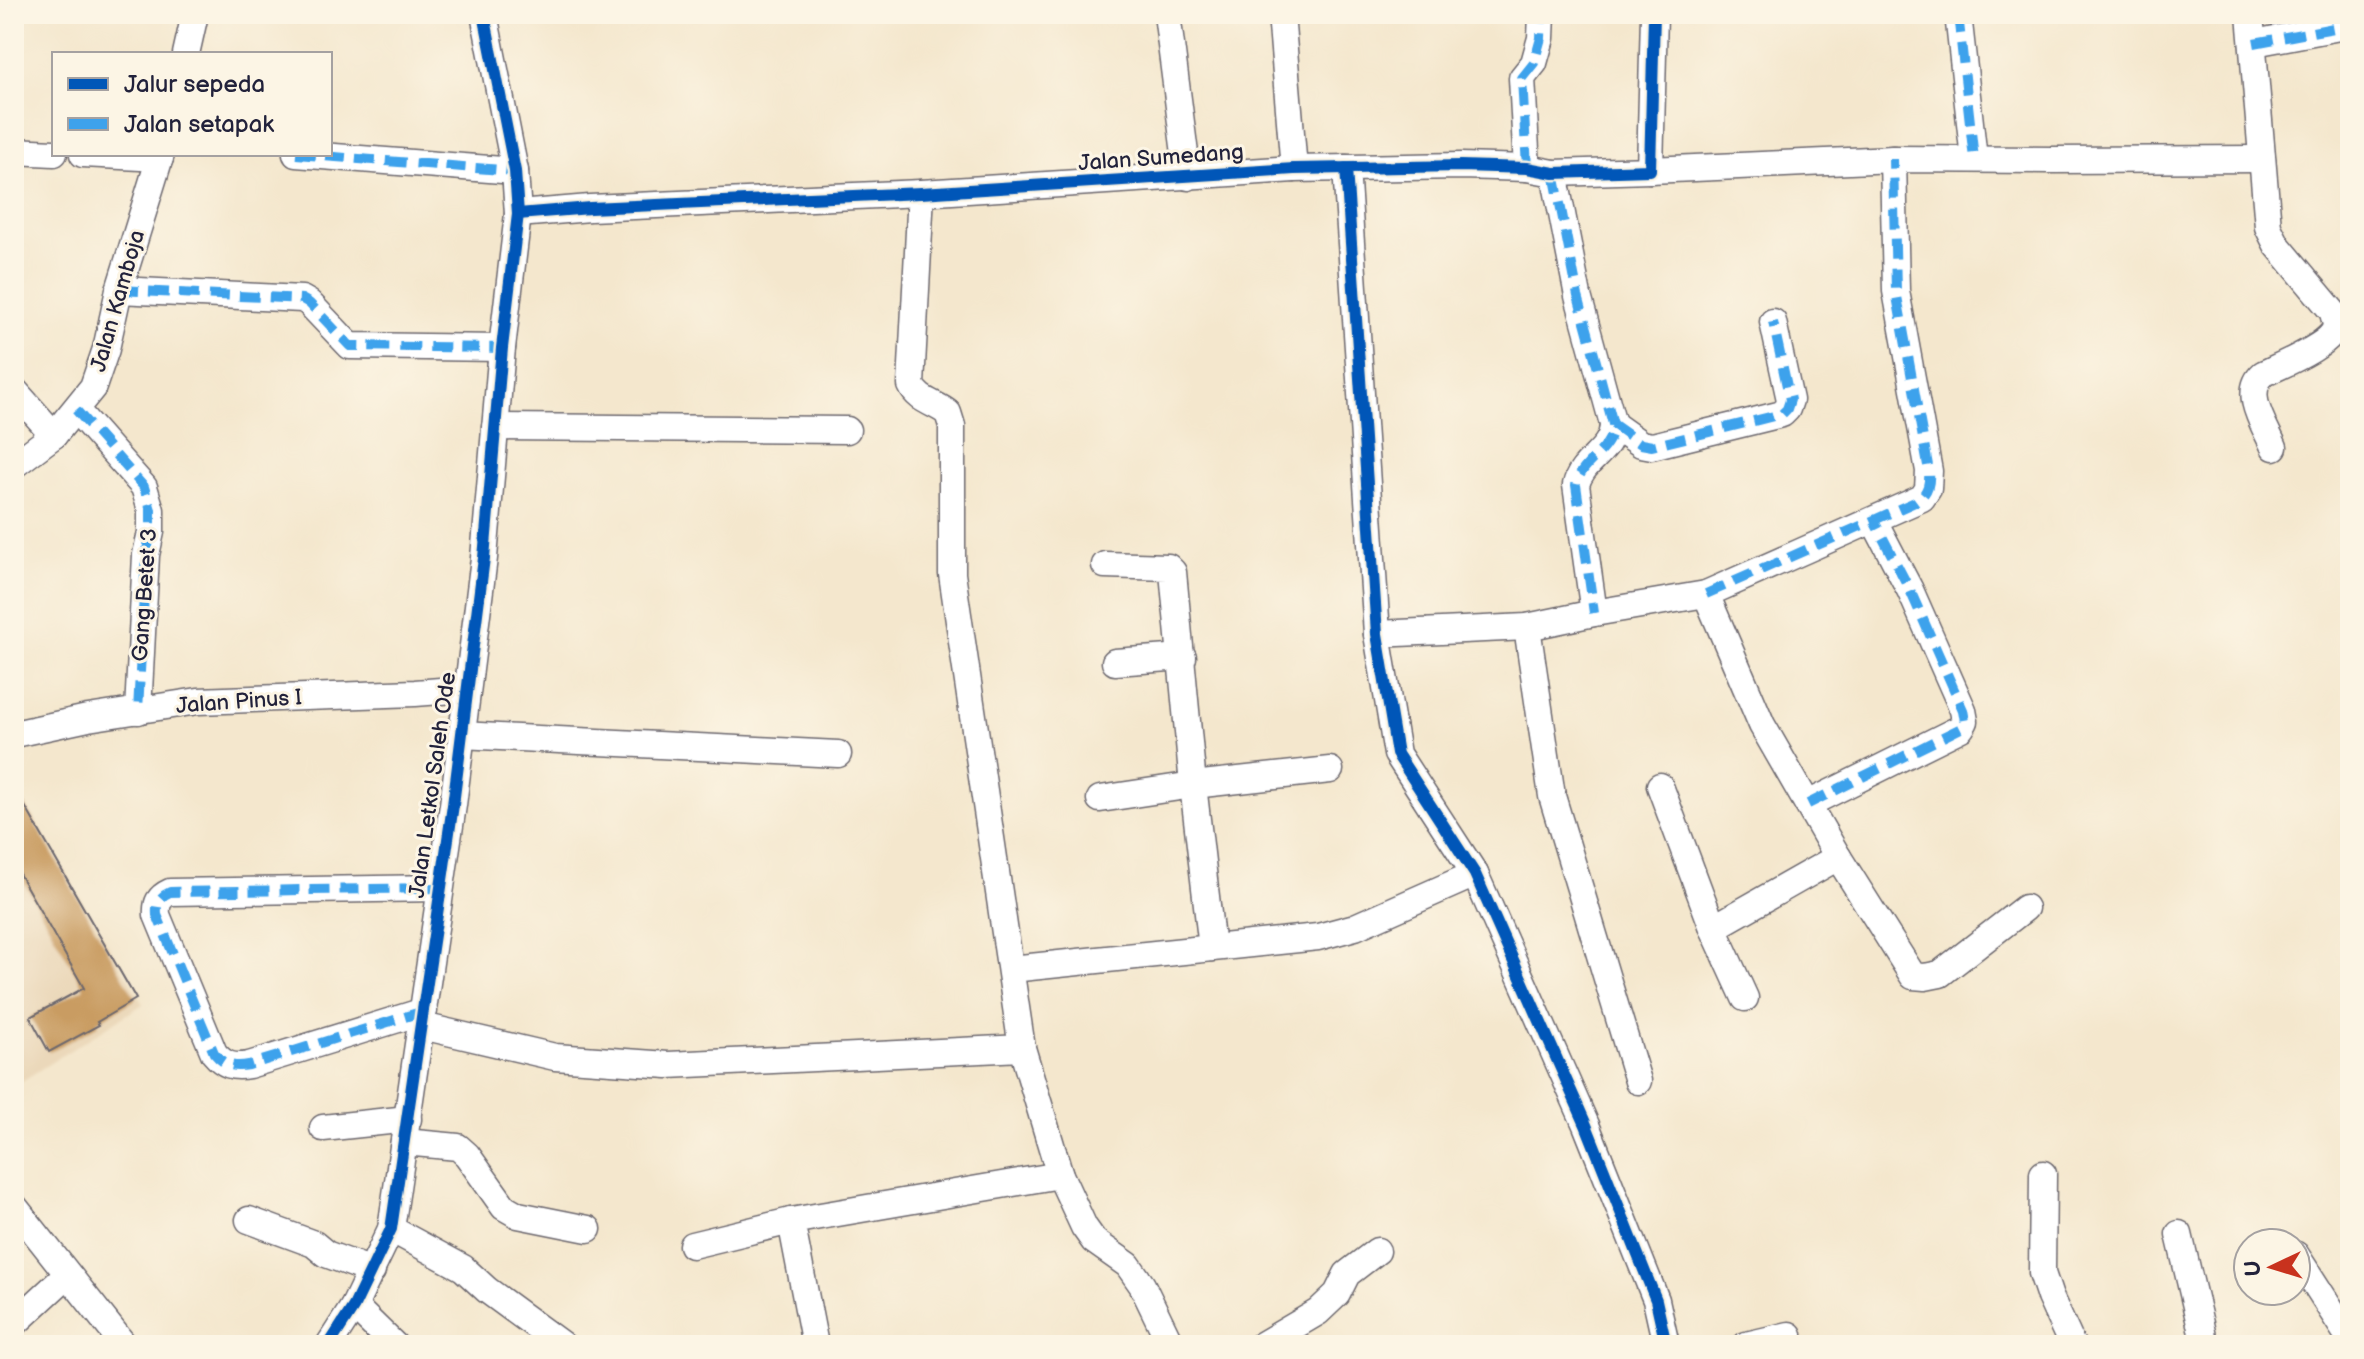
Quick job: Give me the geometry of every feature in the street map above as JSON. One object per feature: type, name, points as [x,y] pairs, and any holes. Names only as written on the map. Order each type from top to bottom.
[{"type":"street","points":[[186,52],[195,14]]},
{"type":"street","name":"Jalan Letkol Saleh Ode","points":[[329,1345],[354,1306],[391,1229],[453,805],[484,558],[502,348],[518,214],[515,171],[484,14]]},
{"type":"street","points":[[1167,14],[1188,177]]},
{"type":"street","points":[[1281,14],[1294,169]]},
{"type":"street","points":[[1527,168],[1522,78],[1534,63],[1541,38],[1542,14]]},
{"type":"street","points":[[1650,170],[1654,14]]},
{"type":"street","points":[[1958,14],[1974,159]]},
{"type":"street","points":[[2250,14],[2268,227],[2286,256],[2333,312],[2336,324],[2324,342],[2256,380],[2254,399],[2274,447]]},
{"type":"street","points":[[2254,43],[2350,25]]},
{"type":"street","points":[[14,151],[52,153]]},
{"type":"street","name":"Jalan Kamboja","points":[[14,465],[54,435],[93,387],[160,156]]},
{"type":"street","points":[[322,156],[515,171]]},
{"type":"street","points":[[1377,634],[1527,627],[1706,594],[1922,498],[1930,481],[1896,291],[1893,159]]},
{"type":"street","name":"Jalan Sumedang","points":[[518,214],[1294,169],[1461,166],[1527,168],[1554,173],[1893,159],[2262,159]]},
{"type":"street","points":[[1346,168],[1377,634],[1397,754],[1475,874],[1586,1125],[1656,1300],[1666,1345]]},
{"type":"street","points":[[1554,173],[1578,296],[1613,424],[1609,443],[1583,469],[1576,485],[1594,613]]},
{"type":"street","points":[[921,193],[911,385],[920,397],[943,409],[951,420],[952,574],[1022,1048],[1060,1175],[1084,1227],[1094,1241],[1128,1265],[1142,1285],[1171,1345]]},
{"type":"street","points":[[119,290],[302,299],[350,346],[502,348]]},
{"type":"street","points":[[1613,424],[1641,444],[1652,446],[1782,414],[1790,400],[1773,322]]},
{"type":"street","points":[[14,390],[54,435]]},
{"type":"street","name":"Gang Betet 3","points":[[76,410],[144,487],[151,510],[138,711]]},
{"type":"street","points":[[495,427],[847,430]]},
{"type":"street","points":[[1808,804],[1961,728],[1965,721],[1963,710],[1910,590],[1874,521]]},
{"type":"street","points":[[1105,565],[1168,567],[1173,572],[1212,948]]},
{"type":"street","points":[[1706,594],[1762,725],[1838,857],[1913,976],[1940,974],[2025,908]]},
{"type":"street","points":[[1527,627],[1552,796],[1638,1081]]},
{"type":"street","points":[[1115,662],[1183,657]]},
{"type":"street","name":"Jalan Pinus I","points":[[14,734],[88,718],[198,701],[466,689]]},
{"type":"street","points":[[461,735],[838,754]]},
{"type":"street","points":[[1100,799],[1330,770]]},
{"type":"street","points":[[1660,786],[1713,928],[1745,998]]},
{"type":"street","points":[[1713,928],[1838,857]]},
{"type":"street","points":[[1011,969],[1318,937],[1355,927],[1475,874]]},
{"type":"street","points":[[440,888],[170,892],[163,896],[156,908],[214,1053],[230,1065],[249,1065],[423,1018],[555,1057],[668,1065],[1022,1048]]},
{"type":"street","points":[[323,1128],[406,1130],[458,1147],[504,1207],[518,1215],[588,1229]]},
{"type":"street","points":[[2043,1174],[2042,1273],[2072,1345]]},
{"type":"street","points":[[692,1245],[791,1221],[1060,1175]]},
{"type":"street","points":[[14,1206],[123,1345]]},
{"type":"street","points":[[249,1220],[314,1244],[326,1254],[372,1271]]},
{"type":"street","points":[[791,1221],[815,1345]]},
{"type":"street","points":[[391,1229],[463,1268],[487,1290],[562,1345]]},
{"type":"street","points":[[2179,1234],[2205,1345]]},
{"type":"street","points":[[1262,1345],[1318,1312],[1337,1294],[1347,1274],[1377,1251]]},
{"type":"street","points":[[14,1324],[67,1275]]},
{"type":"street","points":[[2312,1280],[2350,1339]]},
{"type":"street","points":[[354,1306],[394,1345]]},
{"type":"street","points":[[1746,1345],[1789,1335]]},
{"type":"shaded area","points":[[14,784],[143,1004],[14,1086]]},
{"type":"building","points":[[14,787],[136,999],[97,1022],[99,1025],[49,1052],[30,1017],[84,988],[14,865]]},
{"type":"marked path","points":[[1527,168],[1522,78],[1534,63],[1541,38],[1542,14]]},
{"type":"marked path","points":[[1958,14],[1974,159]]},
{"type":"marked path","points":[[2254,43],[2350,25]]},
{"type":"marked path","points":[[322,156],[515,171]]},
{"type":"marked path","points":[[1706,594],[1915,502],[1927,489],[1929,471],[1896,291],[1893,159]]},
{"type":"marked path","points":[[1554,173],[1578,296],[1613,424],[1608,442],[1584,468],[1576,485],[1594,613]]},
{"type":"marked path","points":[[119,290],[302,299],[350,346],[502,348]]},
{"type":"marked path","points":[[1613,424],[1641,444],[1652,446],[1782,414],[1790,400],[1773,322]]},
{"type":"marked path","points":[[76,410],[144,487],[151,510],[138,711]]},
{"type":"marked path","points":[[1808,804],[1961,728],[1965,721],[1963,710],[1910,590],[1874,521]]},
{"type":"marked path","points":[[424,1011],[249,1065],[229,1065],[214,1053],[157,915],[157,907],[161,898],[170,892],[440,888]]},
{"type":"cycle path","points":[[329,1345],[354,1306],[391,1229],[453,805],[484,558],[502,348],[518,214],[515,171],[484,14]]},
{"type":"cycle path","points":[[518,214],[1294,169],[1461,166],[1527,168],[1554,173],[1650,170],[1654,14]]},
{"type":"cycle path","points":[[1346,168],[1377,634],[1397,754],[1475,874],[1586,1125],[1656,1300],[1666,1345]]}]
